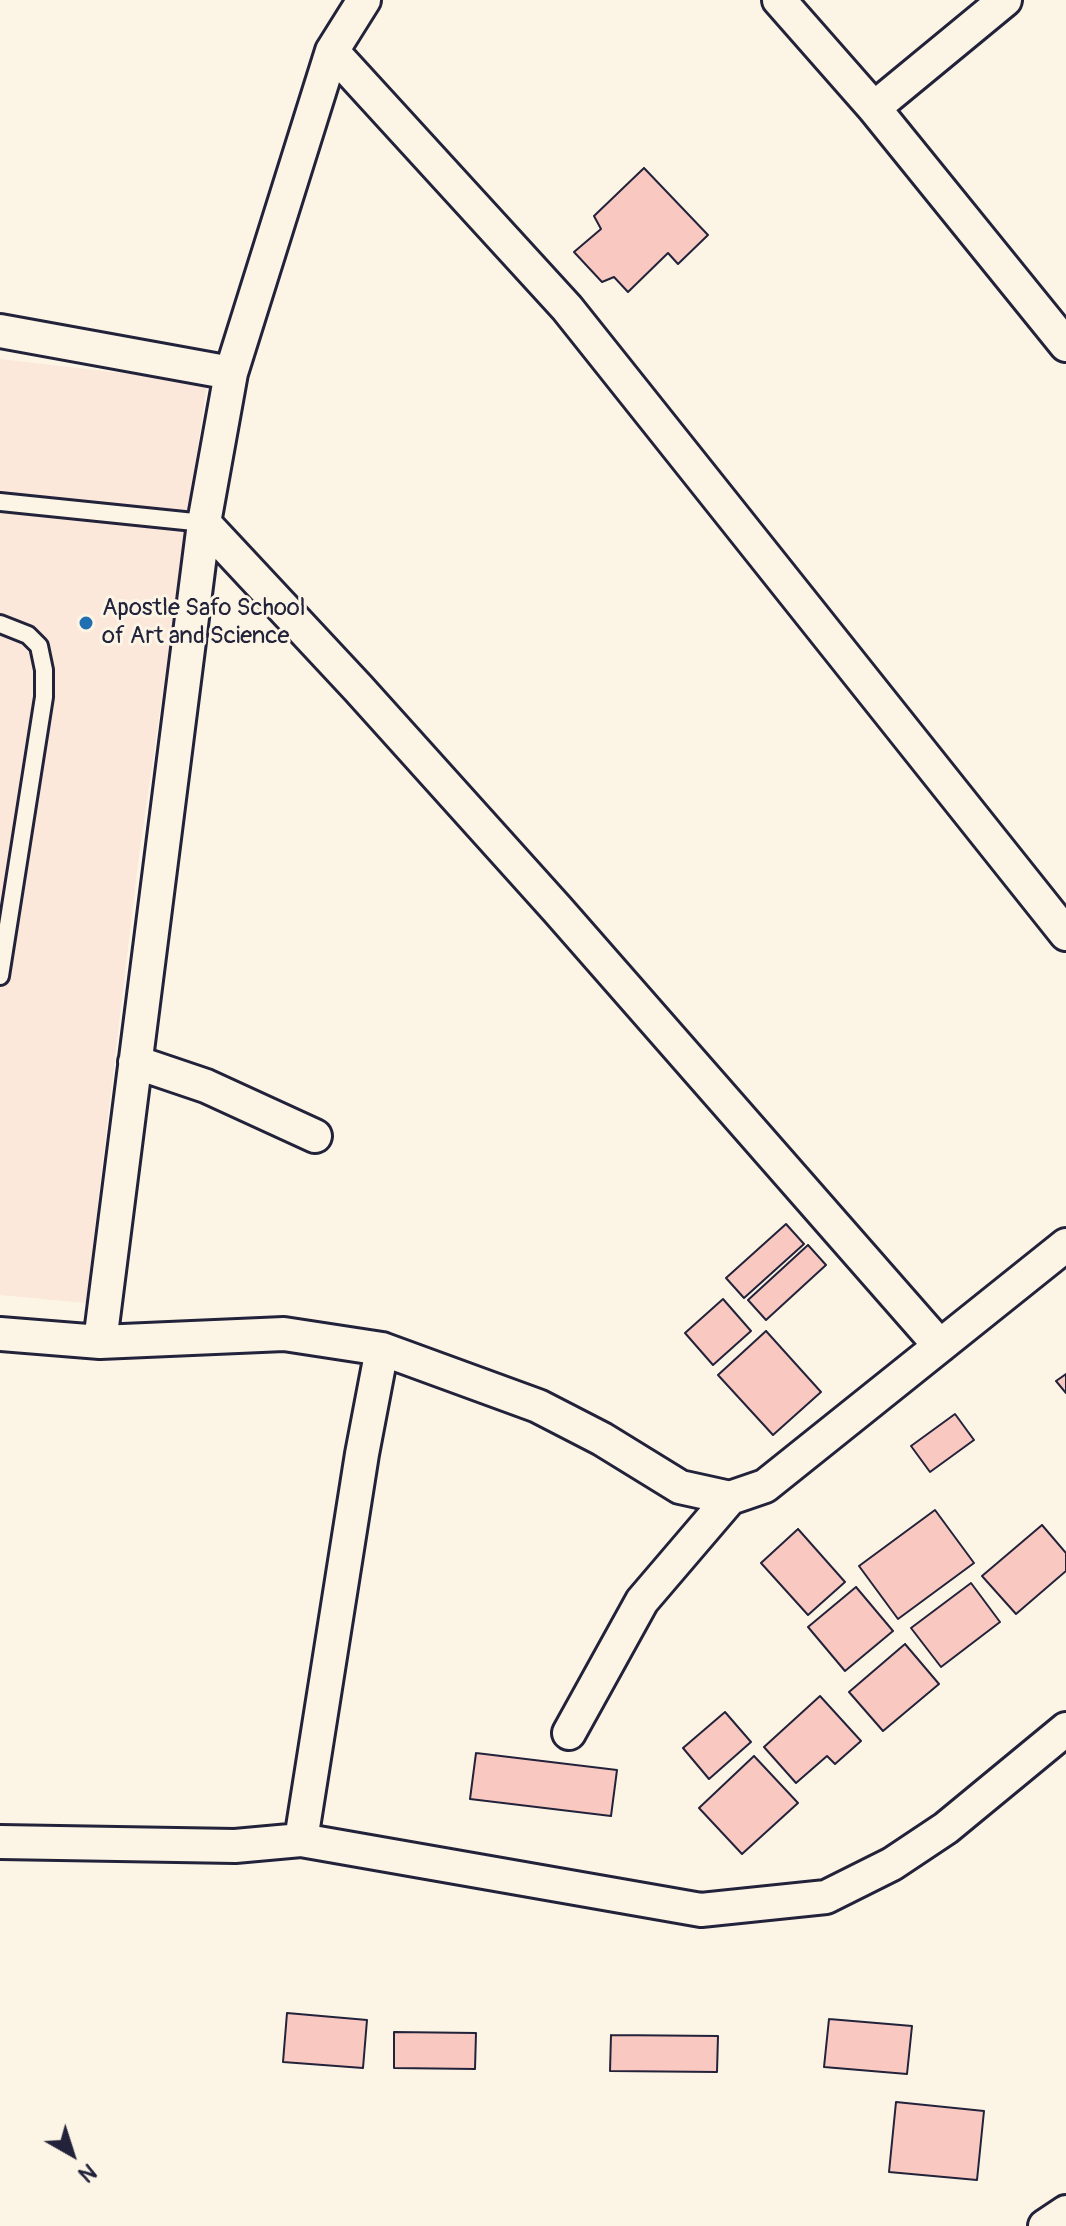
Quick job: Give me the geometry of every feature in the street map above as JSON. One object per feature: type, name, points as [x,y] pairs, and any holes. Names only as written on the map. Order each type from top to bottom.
[{"type":"street","points":[[100,1342],[204,523],[231,373],[332,51],[364,0]]},
{"type":"street","points":[[779,0],[874,108],[1066,345]]},
{"type":"street","points":[[874,108],[1005,0]]},
{"type":"street","points":[[332,51],[567,308],[1066,934]]},
{"type":"street","points":[[0,331],[231,373]]},
{"type":"street","points":[[204,523],[557,909],[940,1346]]},
{"type":"street","points":[[135,1062],[206,1086],[315,1136]]},
{"type":"street","points":[[569,1733],[642,1601],[730,1498],[765,1486],[1066,1245]]},
{"type":"street","points":[[0,1334],[100,1342],[284,1334],[382,1349],[538,1406],[602,1439],[680,1487],[730,1498]]},
{"type":"street","points":[[301,1840],[382,1349]]},
{"type":"street","points":[[0,1842],[235,1846],[301,1840],[701,1910],[826,1897],[892,1864],[946,1828],[1066,1729]]},
{"type":"street","points":[[1045,2226],[1066,2212]]},
{"type":"lane","points":[[0,502],[204,523]]},
{"type":"lane","points":[[0,624],[28,635],[39,646],[44,670],[44,697],[0,976]]},
{"type":"shaded area","name":"Apostle Safo School of Art and Science","points":[[0,359],[207,383],[138,863],[86,1303],[0,1295]]},
{"type":"building","points":[[644,168],[708,235],[678,264],[668,253],[628,292],[614,277],[602,282],[574,252],[601,229],[594,216]]},
{"type":"building","points":[[786,1224],[804,1244],[744,1298],[726,1278]]},
{"type":"building","points":[[808,1245],[826,1265],[766,1320],[748,1300]]},
{"type":"building","points":[[723,1299],[751,1331],[713,1365],[685,1333]]},
{"type":"building","points":[[766,1331],[821,1392],[773,1435],[718,1375]]},
{"type":"building","points":[[1066,1374],[1066,1393],[1056,1381]]},
{"type":"building","points":[[955,1414],[974,1440],[930,1472],[911,1446]]},
{"type":"building","points":[[935,1510],[974,1563],[898,1619],[859,1566]]},
{"type":"building","points":[[1042,1525],[1066,1553],[1066,1571],[1016,1614],[982,1576]]},
{"type":"building","points":[[798,1529],[845,1582],[808,1615],[761,1563]]},
{"type":"building","points":[[971,1583],[1000,1622],[941,1667],[911,1628]]},
{"type":"building","points":[[856,1587],[893,1631],[845,1671],[808,1627]]},
{"type":"building","points":[[905,1644],[939,1684],[883,1731],[849,1692]]},
{"type":"building","points":[[820,1696],[861,1741],[835,1764],[827,1756],[796,1783],[764,1747]]},
{"type":"building","points":[[725,1712],[751,1742],[709,1779],[683,1748]]},
{"type":"building","points":[[476,1753],[617,1770],[611,1816],[470,1799]]},
{"type":"building","points":[[754,1756],[798,1803],[742,1854],[699,1808]]},
{"type":"building","points":[[287,2013],[367,2020],[363,2068],[283,2062]]},
{"type":"building","points":[[829,2019],[912,2026],[907,2074],[824,2067]]},
{"type":"building","points":[[394,2032],[476,2033],[475,2069],[394,2068]]},
{"type":"building","points":[[611,2035],[718,2036],[717,2072],[610,2071]]},
{"type":"building","points":[[896,2102],[984,2111],[977,2180],[889,2172]]},
{"type":"place","name":"Apostle Safo School of Art and Science","points":[[86,623]]}]
